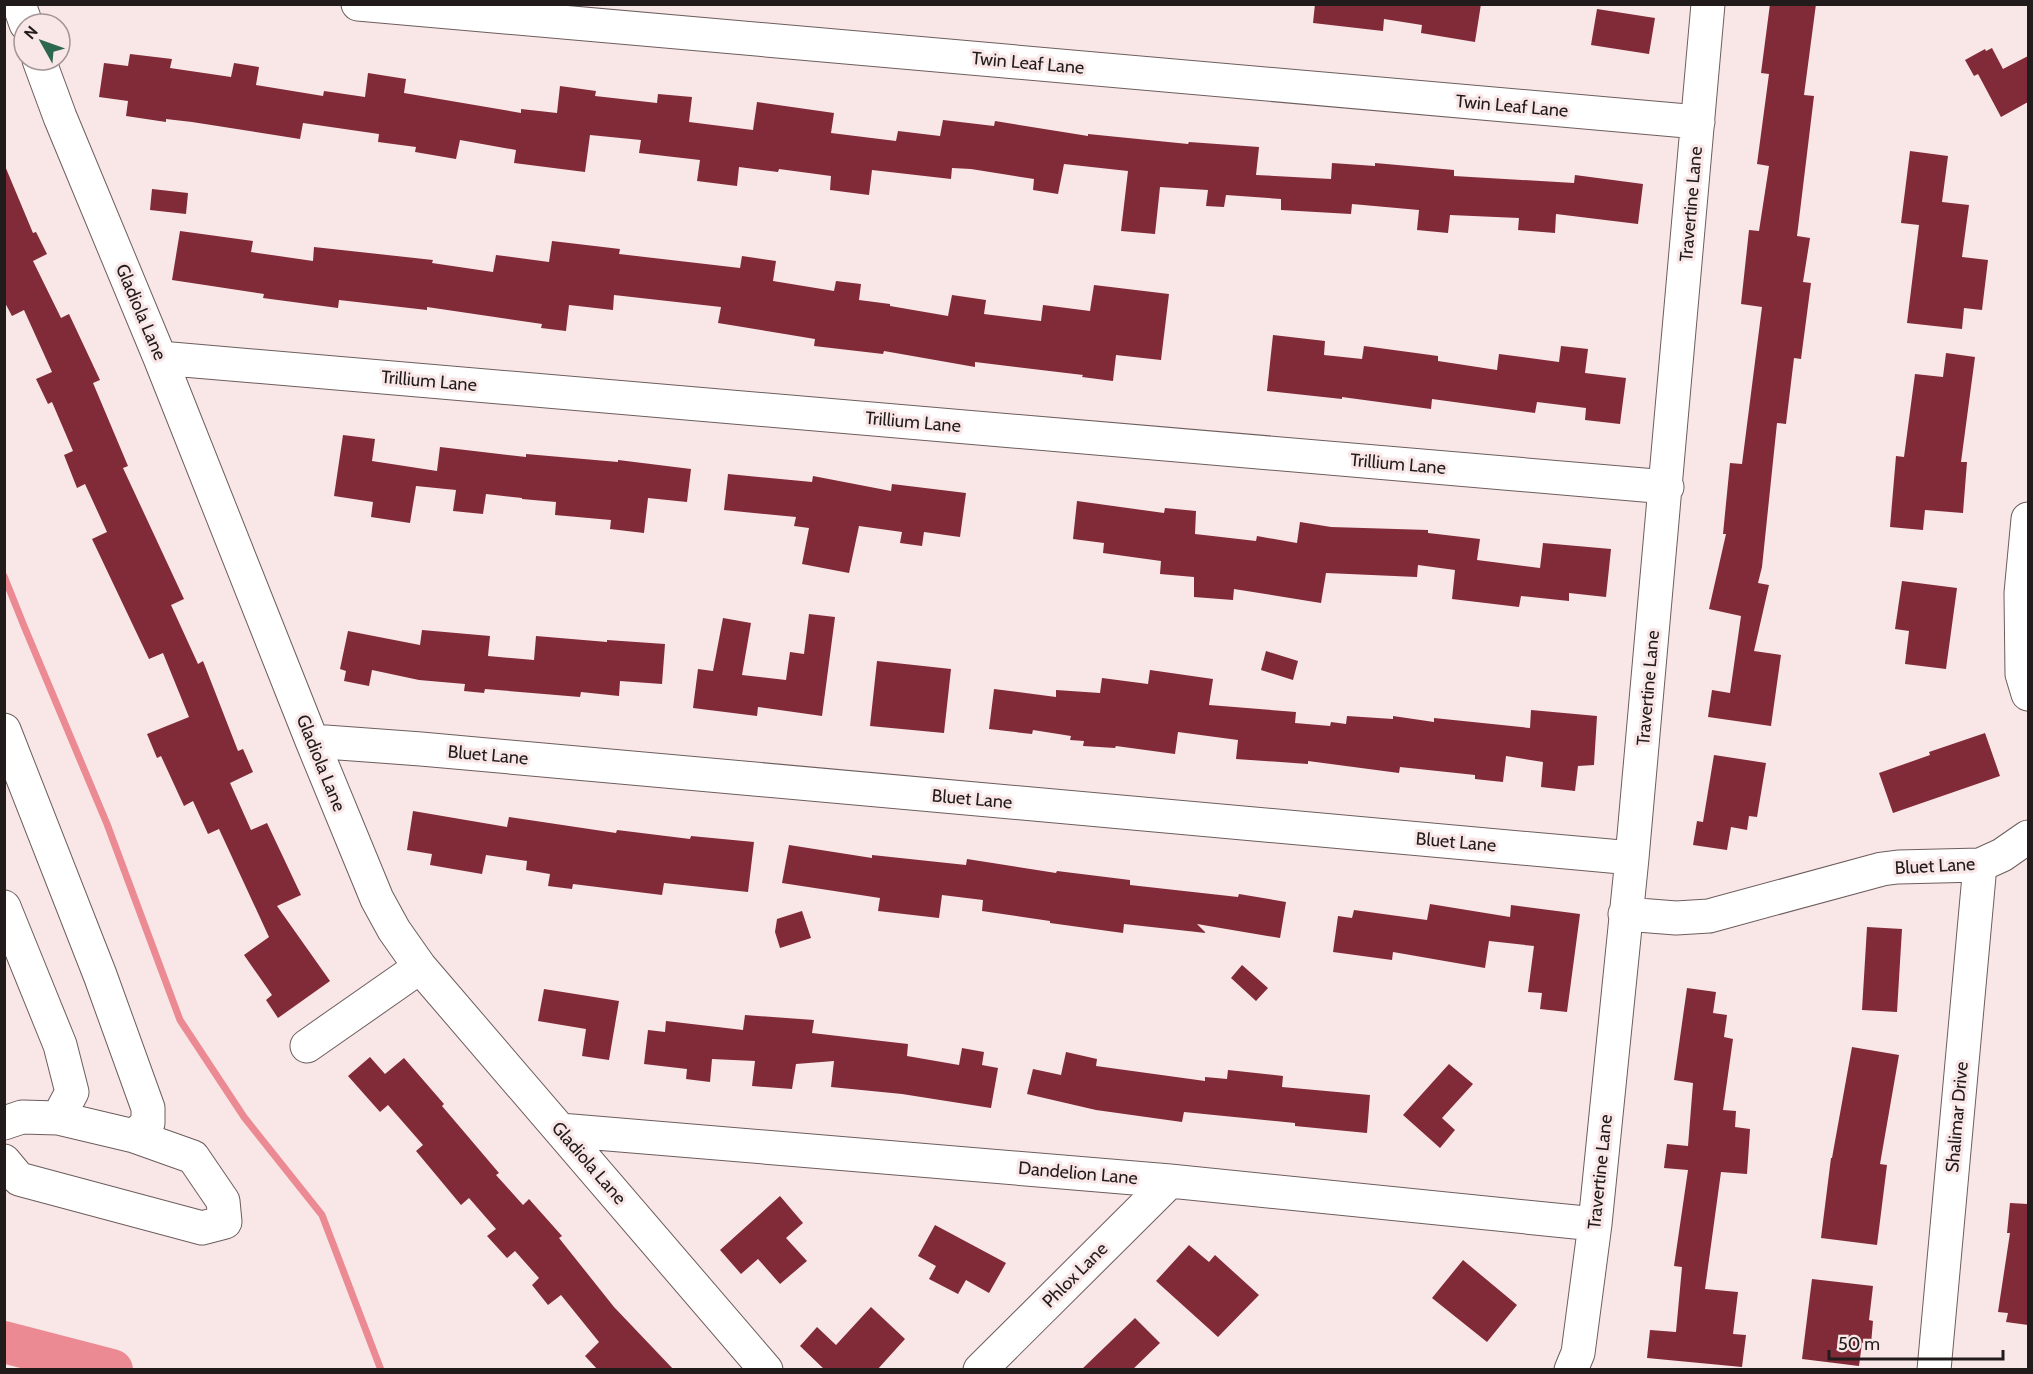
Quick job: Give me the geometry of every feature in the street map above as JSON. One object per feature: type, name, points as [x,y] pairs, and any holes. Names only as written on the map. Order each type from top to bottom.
[{"type":"street","name":"Twin Leaf Lane","points":[[358,4],[1698,122]]},
{"type":"street","name":"Travertine Lane","points":[[1571,1370],[1578,1353],[1595,1224],[1632,858],[1708,4]]},
{"type":"street","name":"Gladiola Lane","points":[[43,72],[160,357],[312,741],[377,899],[394,930],[420,967],[766,1370]]},
{"type":"street","name":"Trillium Lane","points":[[160,357],[1666,487]]},
{"type":"street","points":[[2028,519],[2020,593],[2022,674],[2028,694]]},
{"type":"street","points":[[4,730],[142,1086],[148,1108],[148,1123],[134,1136]]},
{"type":"street","name":"Bluet Lane","points":[[312,741],[1632,858]]},
{"type":"street","name":"Bluet Lane","points":[[1626,914],[1676,918],[1709,915],[1882,869],[1980,865],[2002,855],[2028,837]]},
{"type":"street","name":"Shalimar Drive","points":[[1934,1370],[1980,865]]},
{"type":"street","points":[[4,907],[60,1045],[72,1092],[58,1119]]},
{"type":"street","points":[[307,1046],[420,967]]},
{"type":"street","points":[[4,1123],[22,1117],[58,1119],[134,1136],[193,1157],[223,1201],[225,1222],[202,1228],[19,1179],[4,1161]]},
{"type":"street","name":"Dandelion Lane","points":[[560,1130],[1170,1181],[1595,1224]]},
{"type":"street","name":"Phlox Lane","points":[[980,1370],[1170,1181]]},
{"type":"building","points":[[1315,4],[1481,4],[1475,42],[1421,33],[1422,25],[1384,19],[1383,31],[1313,23]]},
{"type":"building","points":[[1770,4],[1816,4],[1804,95],[1814,96],[1797,236],[1810,238],[1803,282],[1811,283],[1801,359],[1794,358],[1786,424],[1777,423],[1762,567],[1758,583],[1769,585],[1754,651],[1781,655],[1771,726],[1708,717],[1712,690],[1730,693],[1741,616],[1709,609],[1726,534],[1723,534],[1730,463],[1742,464],[1762,307],[1741,304],[1749,230],[1759,231],[1769,166],[1757,164],[1769,74],[1761,73]]},
{"type":"building","points":[[1597,9],[1655,18],[1649,54],[1591,45]]},
{"type":"building","points":[[1992,48],[2003,69],[2028,56],[2028,102],[2001,117],[1978,74],[1974,76],[1965,60],[1985,49],[1986,51]]},
{"type":"building","points":[[130,54],[172,59],[170,68],[231,77],[234,63],[259,67],[256,85],[323,96],[324,91],[365,97],[368,73],[406,79],[404,93],[521,113],[521,109],[557,113],[560,86],[596,91],[595,96],[657,103],[658,94],[692,97],[689,122],[753,130],[757,102],[834,113],[831,133],[896,141],[898,131],[940,136],[943,120],[994,126],[995,121],[1088,136],[1088,134],[1188,144],[1189,142],[1259,147],[1256,175],[1331,179],[1332,163],[1375,166],[1375,163],[1454,170],[1454,176],[1574,183],[1575,175],[1643,184],[1638,224],[1556,214],[1555,233],[1518,230],[1519,218],[1450,215],[1448,233],[1417,230],[1419,210],[1352,204],[1351,214],[1281,210],[1281,199],[1226,195],[1224,207],[1206,206],[1208,190],[1160,187],[1155,234],[1121,231],[1128,171],[1064,164],[1058,194],[1033,190],[1034,179],[971,169],[952,168],[951,179],[872,170],[869,195],[830,190],[831,176],[779,169],[778,172],[739,167],[737,186],[697,181],[700,160],[639,153],[641,140],[590,135],[585,172],[514,163],[516,150],[460,140],[456,159],[415,152],[416,147],[378,142],[379,134],[303,123],[300,139],[192,122],[166,119],[166,122],[126,116],[128,101],[99,97],[104,63],[128,66]]},
{"type":"building","points":[[1910,151],[1948,156],[1942,202],[1969,205],[1962,257],[1988,260],[1982,310],[1964,308],[1962,329],[1907,323],[1919,225],[1901,223]]},
{"type":"building","points":[[5,166],[33,233],[36,232],[47,254],[33,261],[61,318],[69,314],[100,380],[93,383],[128,466],[123,468],[184,599],[171,605],[198,664],[203,661],[238,751],[243,749],[253,772],[230,783],[251,830],[267,823],[301,895],[277,906],[330,981],[278,1018],[266,1000],[272,995],[244,955],[269,937],[219,829],[208,834],[193,801],[184,806],[161,756],[157,758],[147,734],[189,717],[163,653],[149,659],[92,539],[107,532],[85,484],[77,488],[64,455],[73,451],[52,402],[48,404],[36,379],[52,372],[24,310],[12,316],[4,301]]},
{"type":"building","points":[[152,189],[188,193],[186,214],[150,210]]},
{"type":"building","points":[[180,231],[253,241],[251,252],[313,261],[314,247],[433,260],[432,263],[493,272],[496,255],[549,262],[552,241],[620,249],[619,254],[740,268],[742,256],[776,261],[773,281],[834,291],[836,281],[861,284],[859,300],[948,316],[952,295],[986,300],[984,314],[1041,321],[1043,305],[1090,311],[1094,285],[1169,294],[1161,360],[1116,355],[1113,381],[1082,377],[1083,375],[975,362],[975,367],[884,351],[883,354],[814,346],[815,339],[718,323],[721,307],[614,295],[613,310],[569,305],[566,331],[541,328],[542,324],[427,307],[427,310],[339,300],[338,308],[263,298],[264,294],[172,280]]},
{"type":"building","points":[[1273,335],[1325,341],[1324,355],[1362,359],[1364,346],[1438,356],[1438,361],[1497,370],[1499,354],[1559,362],[1561,346],[1588,349],[1585,373],[1626,378],[1620,424],[1585,420],[1586,408],[1537,402],[1535,413],[1432,399],[1431,409],[1342,397],[1342,399],[1267,391]]},
{"type":"building","points":[[1946,353],[1975,357],[1961,462],[1967,462],[1963,513],[1925,510],[1923,530],[1890,527],[1896,456],[1904,457],[1915,374],[1943,377]]},
{"type":"building","points":[[343,435],[375,439],[372,461],[437,471],[440,447],[526,457],[526,454],[618,462],[618,460],[691,469],[687,502],[648,498],[644,533],[610,529],[611,520],[555,515],[556,502],[522,498],[486,494],[483,514],[453,511],[456,490],[416,486],[410,523],[371,517],[373,502],[334,496]]},
{"type":"building","points":[[728,474],[812,482],[813,476],[891,491],[892,484],[966,493],[960,537],[924,532],[922,546],[900,543],[902,532],[859,526],[849,573],[802,564],[809,528],[794,526],[796,517],[724,510]]},
{"type":"building","points":[[1077,501],[1164,513],[1165,508],[1196,511],[1195,534],[1256,541],[1257,536],[1297,543],[1300,522],[1331,527],[1428,530],[1428,533],[1480,539],[1477,560],[1540,568],[1543,543],[1611,549],[1606,597],[1569,593],[1569,601],[1521,596],[1519,607],[1452,599],[1455,570],[1418,565],[1417,577],[1326,573],[1321,603],[1234,589],[1233,600],[1194,597],[1194,577],[1160,574],[1161,561],[1103,553],[1104,543],[1073,539]]},
{"type":"building","points":[[1902,581],[1957,588],[1946,669],[1905,664],[1909,631],[1895,629]]},
{"type":"building","points":[[809,614],[835,617],[822,716],[758,707],[757,716],[693,708],[698,669],[713,671],[723,618],[751,623],[742,675],[786,680],[790,652],[804,654]]},
{"type":"building","points":[[422,630],[490,636],[488,656],[534,660],[536,636],[665,644],[662,684],[620,681],[619,696],[581,692],[580,697],[485,689],[484,693],[464,691],[465,684],[419,680],[372,670],[369,686],[344,681],[346,671],[340,669],[348,631],[420,645]]},
{"type":"building","points":[[1266,651],[1298,661],[1293,680],[1261,670]]},
{"type":"building","points":[[877,661],[951,669],[944,733],[870,726]]},
{"type":"building","points":[[1150,670],[1213,679],[1209,705],[1296,712],[1295,723],[1330,726],[1331,722],[1346,724],[1347,716],[1393,719],[1393,716],[1434,722],[1434,718],[1530,728],[1531,710],[1597,716],[1594,765],[1578,766],[1575,791],[1541,787],[1543,762],[1506,756],[1503,782],[1475,779],[1475,775],[1400,767],[1399,773],[1308,761],[1308,764],[1236,759],[1238,740],[1178,732],[1175,754],[1116,746],[1115,748],[1083,746],[1084,741],[1070,740],[1071,736],[1033,730],[1032,734],[989,729],[994,689],[1056,697],[1056,690],[1100,693],[1102,678],[1148,684]]},
{"type":"building","points":[[1985,733],[2000,776],[1893,813],[1879,773],[1930,755],[1929,752]]},
{"type":"building","points":[[1714,755],[1766,763],[1757,817],[1749,816],[1747,830],[1731,827],[1727,850],[1693,845],[1697,821],[1703,822]]},
{"type":"building","points":[[413,811],[507,827],[509,817],[616,833],[617,830],[690,839],[691,836],[754,842],[748,892],[664,883],[662,895],[573,884],[572,889],[548,886],[550,874],[526,870],[527,861],[486,855],[482,874],[430,865],[432,854],[407,850]]},
{"type":"building","points":[[789,845],[872,858],[872,855],[966,865],[967,859],[1056,873],[1057,871],[1130,880],[1130,885],[1238,897],[1239,894],[1286,902],[1280,938],[1197,924],[1206,933],[1124,924],[1123,933],[982,911],[983,900],[942,895],[939,918],[878,911],[880,898],[782,883]]},
{"type":"building","points":[[1430,904],[1510,917],[1511,905],[1580,914],[1567,1012],[1540,1009],[1542,993],[1528,992],[1534,946],[1489,941],[1485,968],[1393,952],[1392,960],[1333,952],[1338,916],[1352,918],[1354,910],[1427,920]]},
{"type":"building","points":[[802,911],[811,938],[780,948],[775,932],[777,919]]},
{"type":"building","points":[[1867,927],[1902,929],[1897,1012],[1862,1010]]},
{"type":"building","points":[[1242,965],[1268,988],[1256,1001],[1231,978]]},
{"type":"building","points":[[1687,988],[1716,992],[1713,1013],[1727,1015],[1724,1037],[1733,1039],[1723,1110],[1736,1111],[1735,1127],[1750,1129],[1747,1174],[1721,1172],[1705,1289],[1738,1292],[1733,1334],[1746,1335],[1742,1367],[1647,1358],[1650,1330],[1676,1332],[1682,1267],[1674,1266],[1688,1170],[1664,1168],[1667,1144],[1688,1146],[1693,1083],[1674,1080]]},
{"type":"building","points":[[544,989],[619,1001],[609,1060],[582,1056],[586,1029],[538,1021]]},
{"type":"building","points":[[745,1015],[814,1020],[812,1033],[908,1044],[907,1056],[959,1065],[962,1048],[984,1052],[982,1065],[998,1068],[991,1108],[902,1094],[831,1087],[834,1061],[796,1064],[792,1089],[752,1086],[755,1061],[712,1059],[710,1082],[686,1079],[687,1069],[644,1064],[648,1030],[665,1032],[666,1021],[743,1030]]},
{"type":"building","points":[[1852,1047],[1899,1055],[1880,1164],[1887,1165],[1877,1245],[1821,1238],[1831,1158]]},
{"type":"building","points":[[1066,1052],[1097,1059],[1096,1066],[1205,1081],[1205,1077],[1227,1079],[1228,1070],[1283,1076],[1282,1087],[1370,1095],[1367,1133],[1184,1112],[1182,1122],[1096,1110],[1027,1094],[1033,1069],[1061,1075]]},
{"type":"building","points":[[370,1057],[385,1074],[404,1058],[499,1173],[496,1175],[523,1205],[529,1199],[562,1236],[559,1238],[614,1307],[674,1370],[598,1370],[585,1356],[599,1342],[561,1295],[548,1305],[532,1285],[539,1278],[515,1251],[507,1258],[487,1236],[496,1229],[469,1198],[461,1205],[416,1151],[423,1145],[388,1105],[380,1112],[348,1076]]},
{"type":"building","points":[[1449,1064],[1473,1084],[1442,1118],[1455,1130],[1440,1148],[1403,1115]]},
{"type":"building","points":[[780,1196],[803,1223],[786,1238],[807,1261],[780,1284],[758,1259],[741,1274],[720,1250]]},
{"type":"building","points":[[2010,1203],[2028,1204],[2028,1325],[2006,1322],[2008,1313],[1998,1312],[2010,1233],[2007,1233]]},
{"type":"building","points":[[935,1225],[1006,1263],[989,1293],[966,1280],[958,1294],[929,1279],[936,1266],[918,1256]]},
{"type":"building","points":[[1189,1245],[1209,1262],[1215,1255],[1259,1295],[1218,1337],[1156,1281]]},
{"type":"building","points":[[1463,1260],[1517,1305],[1487,1342],[1432,1298]]},
{"type":"building","points":[[1812,1279],[1873,1286],[1869,1320],[1873,1321],[1871,1344],[1862,1343],[1859,1366],[1802,1359]]},
{"type":"building","points":[[871,1307],[905,1339],[877,1370],[825,1370],[800,1346],[817,1327],[836,1345]]},
{"type":"building","points":[[1135,1318],[1160,1343],[1132,1370],[1081,1370]]},
{"type":"waterway","points":[[4,576],[107,824],[180,1020],[244,1117],[322,1215],[381,1370]]},
{"type":"waterway","points":[[4,1342],[112,1370]]}]
